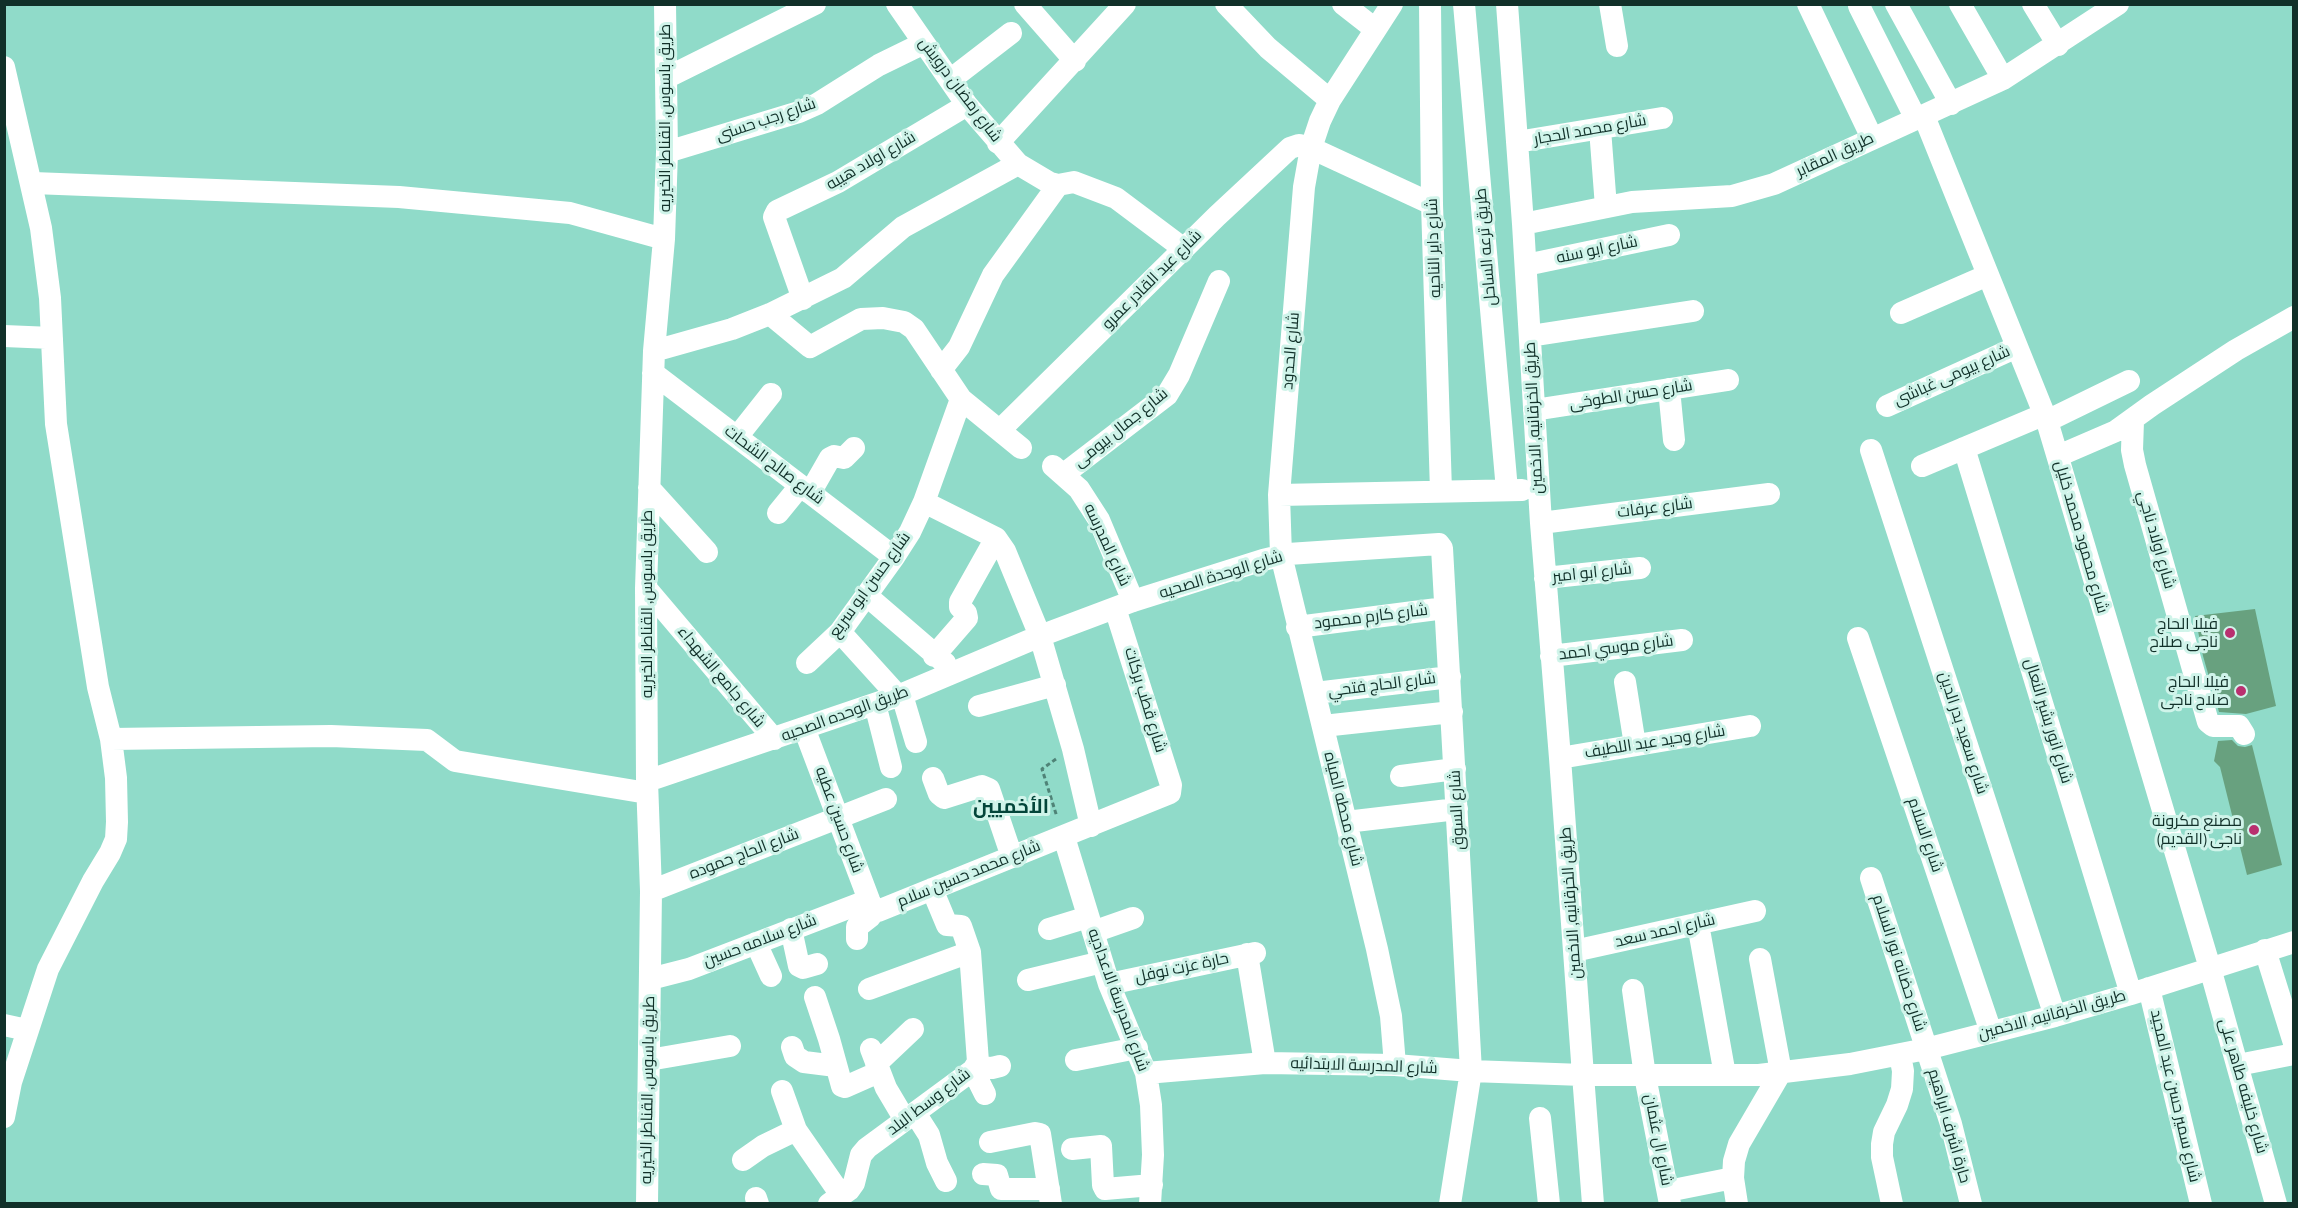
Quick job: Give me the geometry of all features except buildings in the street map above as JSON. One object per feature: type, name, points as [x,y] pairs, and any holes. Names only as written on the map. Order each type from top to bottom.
[{"type":"street","name":"طريق باسوس, القناطر الخيريه","points":[[650,1200],[651,891],[647,787],[646,588],[653,362],[664,240],[667,152],[665,4]]},
{"type":"street","points":[[666,78],[815,4]]},
{"type":"street","name":"شارع رمضان درويش","points":[[897,4],[967,105],[1018,164],[1050,183],[1058,185],[1074,182],[1116,198],[1184,249]]},
{"type":"street","points":[[1025,4],[1075,61]]},
{"type":"street","points":[[998,143],[1125,4]]},
{"type":"street","points":[[1226,4],[1268,48],[1330,100]]},
{"type":"street","points":[[1343,4],[1375,30]]},
{"type":"street","name":"شارع الحدود","points":[[1281,555],[1279,495],[1304,187],[1311,148],[1330,100],[1392,4]]},
{"type":"street","name":"شارع داير الناحيه","points":[[1430,4],[1432,204],[1441,492]]},
{"type":"street","name":"طريق ترعه الساحل","points":[[1464,4],[1507,490]]},
{"type":"street","name":"طريق الخرقانيه, الاخمين","points":[[1507,4],[1526,265],[1540,523],[1583,1076],[1725,1075],[1781,1072],[1850,1064],[1900,1055],[2055,1016],[2294,942]]},
{"type":"street","points":[[1610,4],[1617,46]]},
{"type":"street","points":[[1808,4],[1872,138]]},
{"type":"street","points":[[1896,4],[1951,104]]},
{"type":"street","points":[[1960,4],[2003,79]]},
{"type":"street","points":[[2033,4],[2058,45]]},
{"type":"street","name":"طريق المقابر","points":[[1523,224],[1632,202],[1732,196],[1774,184],[2003,79],[2118,4]]},
{"type":"street","name":"شارع محمود محمد خليل","points":[[1860,6],[1920,117],[2046,418],[2210,968]]},
{"type":"street","points":[[950,80],[1011,33]]},
{"type":"street","name":"شارع رجب حسنى","points":[[667,152],[799,112],[879,65],[924,42]]},
{"type":"street","points":[[4,67],[33,183],[47,266],[56,424],[98,687],[111,739],[116,778],[116,840],[48,969],[11,1082],[4,1117]]},
{"type":"street","name":"شارع اولاد هيبه","points":[[803,298],[774,214],[838,183],[967,105]]},
{"type":"street","name":"شارع محمد الحجار","points":[[1517,142],[1662,118]]},
{"type":"street","points":[[1600,129],[1606,207]]},
{"type":"street","name":"شارع عبد القادر عمرو","points":[[1000,430],[1284,151],[1299,145],[1311,148]]},
{"type":"street","points":[[1311,148],[1432,204]]},
{"type":"street","points":[[653,362],[770,314],[843,278],[903,227],[1018,164]]},
{"type":"street","points":[[33,183],[399,197],[570,213],[664,240]]},
{"type":"street","points":[[941,370],[959,347],[993,275],[1058,185]]},
{"type":"street","name":"شارع ابو سنه","points":[[1526,265],[1669,235]]},
{"type":"street","points":[[1901,313],[1988,275]]},
{"type":"street","name":"شارع جمال بيومى","points":[[1059,470],[1167,395],[1179,375],[1219,281]]},
{"type":"street","points":[[1530,336],[1693,311]]},
{"type":"street","points":[[770,314],[810,347],[861,319],[883,318],[904,322],[914,329],[961,399],[1021,448]]},
{"type":"street","points":[[2058,456],[2094,441],[2133,420],[2236,350],[2294,317]]},
{"type":"street","points":[[4,336],[52,338]]},
{"type":"street","name":"شارع بيومى غباشى","points":[[1887,406],[2017,346]]},
{"type":"street","name":"شارع صالح الشحات","points":[[653,362],[737,437],[894,557]]},
{"type":"street","name":"شارع حسن الطوخى","points":[[1534,410],[1728,380]]},
{"type":"street","points":[[1922,466],[2046,418],[2129,381]]},
{"type":"street","points":[[1669,389],[1674,440]]},
{"type":"street","points":[[737,437],[771,394]]},
{"type":"street","name":"شارع حسن ابو سريع","points":[[807,663],[840,632],[894,557],[924,502],[961,399]]},
{"type":"street","name":"شارع اولاد ناجي","points":[[2133,420],[2132,450],[2135,465],[2208,722],[2213,726],[2239,726],[2244,734]]},
{"type":"street","points":[[778,513],[805,489],[831,457],[844,458],[854,448]]},
{"type":"street","name":"شارع انور بشير النعال","points":[[1964,448],[2140,991]]},
{"type":"street","name":"شارع سعيد بدر الدين","points":[[1871,450],[2055,1016]]},
{"type":"street","name":"شارع المدرسه","points":[[1059,470],[1079,489],[1099,520],[1124,605]]},
{"type":"street","points":[[649,488],[707,552]]},
{"type":"street","points":[[1279,495],[1538,490]]},
{"type":"street","name":"شارع عرفات","points":[[1540,523],[1769,494]]},
{"type":"street","points":[[924,502],[996,538],[1005,551],[1040,636],[1073,749],[1091,826]]},
{"type":"street","points":[[934,656],[967,618],[966,613],[960,607],[960,602],[996,538]]},
{"type":"street","name":"شارع الوحدة الصحيه","points":[[1040,636],[1124,605],[1281,555],[1437,543],[1442,548]]},
{"type":"street","name":"شارع السوق","points":[[1442,548],[1471,1071],[1450,1203]]},
{"type":"street","name":"شارع محطه المياه","points":[[1281,555],[1391,1016],[1395,1065]]},
{"type":"street","name":"شارع ابو امير","points":[[1545,578],[1640,568]]},
{"type":"street","name":"شارع جامع الشهداء","points":[[646,588],[774,739]]},
{"type":"street","points":[[866,595],[934,656],[956,671]]},
{"type":"street","name":"شارع قطب بركات","points":[[1124,605],[1171,785],[1170,792]]},
{"type":"street","name":"شارع كارم محمود","points":[[1297,627],[1446,608]]},
{"type":"street","points":[[840,632],[900,695],[916,742]]},
{"type":"street","name":"طريق الوحده الصحيه","points":[[647,787],[900,695],[1040,636]]},
{"type":"street","name":"شارع السلام","points":[[1858,638],[1991,1032]]},
{"type":"street","name":"شارع موسي احمد","points":[[1551,656],[1682,640]]},
{"type":"street","name":"شارع الحاج فتحي","points":[[1315,693],[1449,677]]},
{"type":"street","points":[[1625,682],[1635,746]]},
{"type":"street","points":[[979,706],[1055,685]]},
{"type":"street","points":[[875,704],[891,767]]},
{"type":"street","points":[[1323,726],[1452,712]]},
{"type":"street","name":"شارع وحيد عبد اللطيف","points":[[1560,758],[1750,726]]},
{"type":"street","name":"شارع حسين عطيه","points":[[804,728],[872,907]]},
{"type":"street","points":[[111,739],[331,736],[427,740],[455,761],[647,787]]},
{"type":"street","points":[[1401,776],[1455,769]]},
{"type":"street","points":[[933,778],[939,794],[944,798],[982,786],[989,789],[1012,857]]},
{"type":"street","name":"شارع محمد حسين سلام","points":[[872,907],[932,888],[1064,837],[1170,792]]},
{"type":"street","name":"شارع الحاج حموده","points":[[651,891],[886,799]]},
{"type":"street","points":[[1346,822],[1457,809]]},
{"type":"street","name":"شارع المدرسة الاعداديه","points":[[1064,837],[1109,984],[1146,1072],[1150,1105],[1151,1194]]},
{"type":"street","name":"شارع حضانه نور السلام","points":[[1871,878],[1926,1049]]},
{"type":"street","name":"شارع وسط البلد","points":[[846,1197],[857,1175],[861,1155],[974,1069],[978,1047],[970,952],[961,926],[948,926],[932,888]]},
{"type":"street","points":[[856,939],[856,927],[870,916],[872,907]]},
{"type":"street","name":"شارع سلامه حسين","points":[[650,979],[689,969],[791,930],[872,907]]},
{"type":"street","name":"شارع احمد سعد","points":[[1574,951],[1755,911]]},
{"type":"street","points":[[1049,929],[1133,918]]},
{"type":"street","points":[[1698,924],[1725,1075]]},
{"type":"street","points":[[791,930],[799,966],[803,968],[817,964]]},
{"type":"street","points":[[756,943],[771,976]]},
{"type":"street","points":[[2265,950],[2294,1043]]},
{"type":"street","points":[[869,989],[970,952]]},
{"type":"street","name":"حارة عزت نوفل","points":[[1109,984],[1251,954],[1265,1063]]},
{"type":"street","points":[[1737,1203],[1733,1178],[1738,1144],[1781,1072],[1760,959]]},
{"type":"street","points":[[1028,980],[1102,962]]},
{"type":"street","name":"شارع خليفه طاهر على","points":[[2210,968],[2276,1203]]},
{"type":"street","name":"شارع ال عثمان","points":[[1633,990],[1645,1076],[1669,1197]]},
{"type":"street","name":"شارع سمير حسن عبد المجيد","points":[[2140,991],[2201,1203]]},
{"type":"street","points":[[815,997],[841,1084],[845,1087],[913,1029]]},
{"type":"street","points":[[4,1025],[27,1030]]},
{"type":"street","points":[[649,1060],[730,1046]]},
{"type":"street","points":[[792,1047],[795,1056],[804,1062],[836,1066]]},
{"type":"street","points":[[1076,1060],[1137,1048]]},
{"type":"street","name":"حارة اشرف ابراهيم","points":[[1926,1049],[1958,1147],[1971,1203]]},
{"type":"street","points":[[2238,1065],[2294,1054]]},
{"type":"street","points":[[1892,1203],[1882,1157],[1882,1144],[1884,1132],[1902,1089],[1903,1071],[1900,1055]]},
{"type":"street","points":[[875,1062],[890,1097],[929,1136],[937,1163],[946,1181]]},
{"type":"street","name":"شارع المدرسة الابتدائيه","points":[[1146,1072],[1265,1063],[1395,1065],[1583,1076]]},
{"type":"street","points":[[985,1094],[974,1069],[1000,1066]]},
{"type":"street","points":[[1583,1076],[1593,1203]]},
{"type":"street","points":[[782,1091],[796,1130],[846,1197]]},
{"type":"street","points":[[1540,1118],[1549,1203]]},
{"type":"street","points":[[743,1160],[763,1146],[796,1130]]},
{"type":"street","points":[[983,1174],[997,1175],[1001,1189],[1050,1196],[1040,1134],[990,1142]]},
{"type":"street","points":[[1072,1149],[1101,1146],[1105,1189],[1151,1194]]},
{"type":"street","points":[[1669,1197],[1733,1178]]},
{"type":"path","points":[[1042,767],[1064,837]]},
{"type":"place","name":"فيلا الحاج ناجى صلاح","points":[[2230,633]]},
{"type":"place","name":"فيلا الحاج صلاح ناجى","points":[[2241,691]]},
{"type":"place","name":"مصنع مكرونة ناجى (القديم)","points":[[2254,830]]},
{"type":"district","name":"الأخميين","points":[[1011,807]]}]
